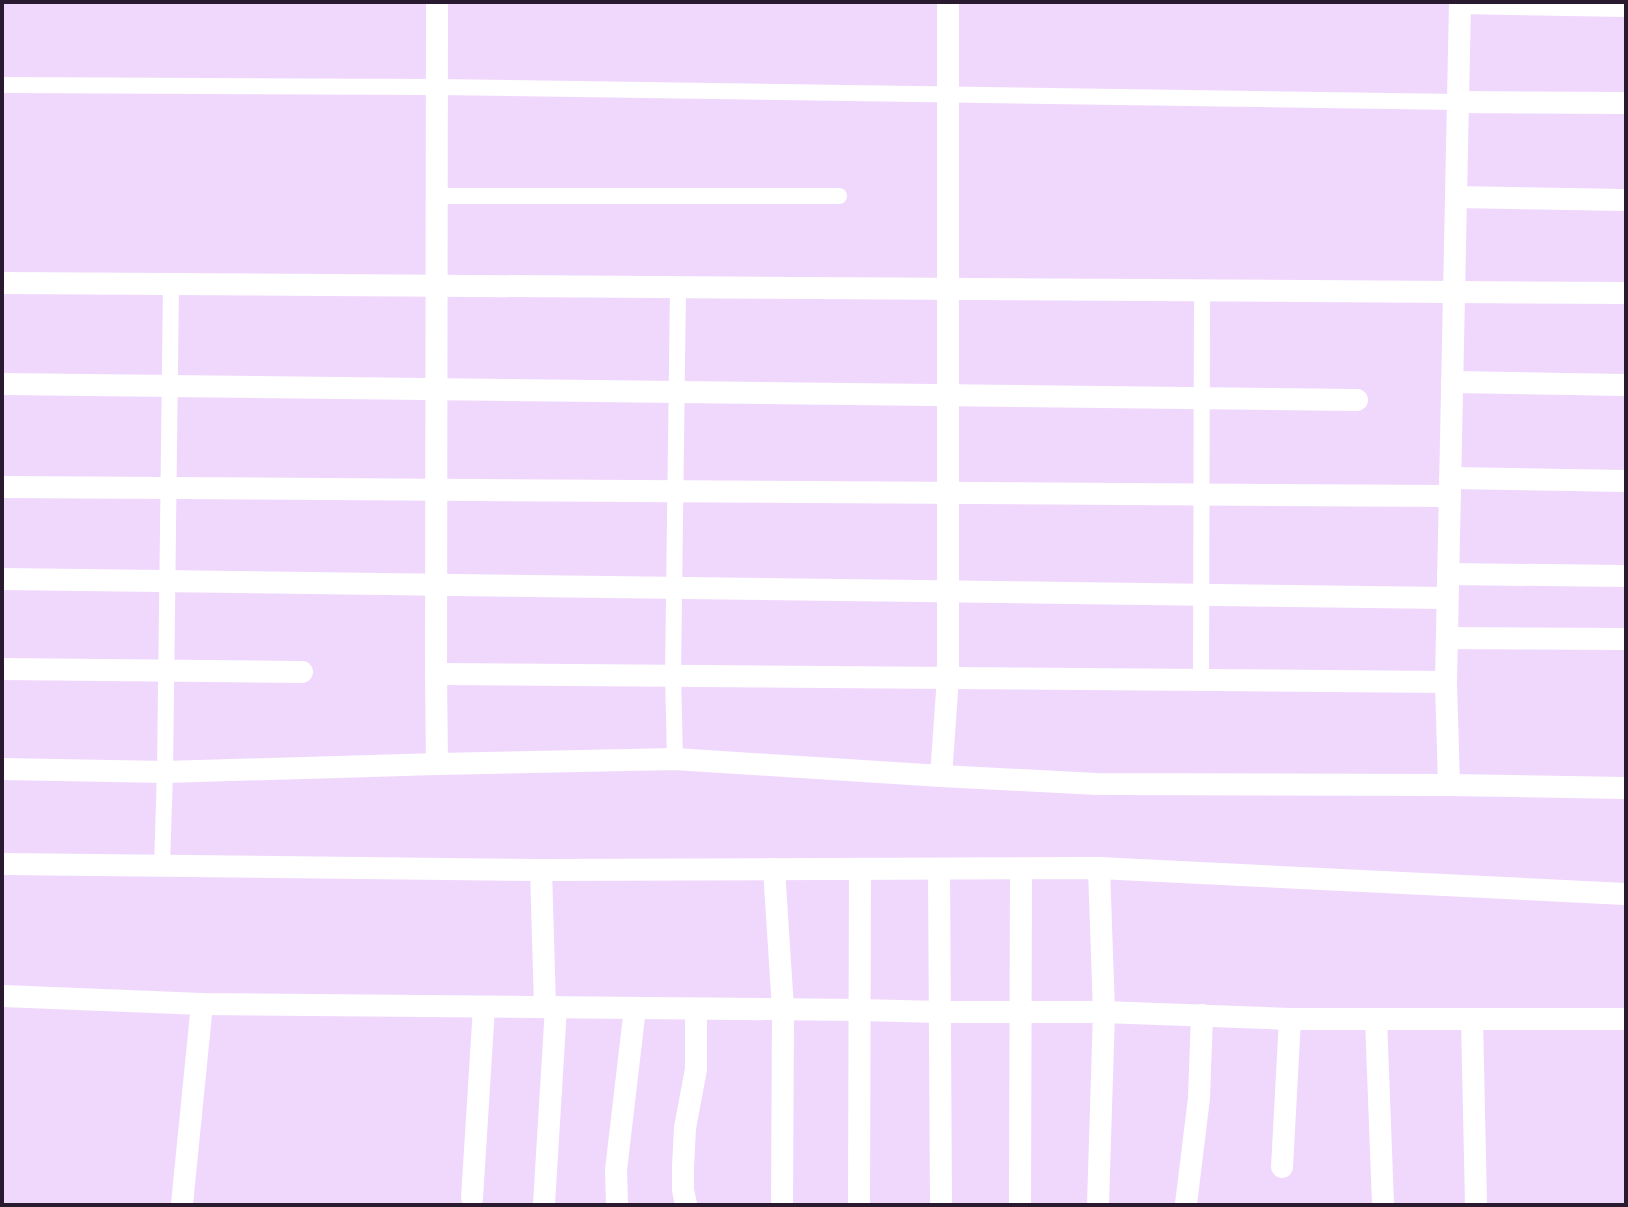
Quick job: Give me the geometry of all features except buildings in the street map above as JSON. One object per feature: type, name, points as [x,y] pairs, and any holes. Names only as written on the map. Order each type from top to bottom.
[{"type":"street","points":[[437,764],[436,389],[438,3]]},
{"type":"street","points":[[941,776],[948,678],[948,3]]},
{"type":"street","points":[[1449,785],[1446,682],[1447,598],[1460,3],[1625,6]]},
{"type":"street","points":[[1458,102],[1625,103]]},
{"type":"street","points":[[1456,197],[1625,200]]},
{"type":"street","points":[[3,283],[1625,293]]},
{"type":"street","points":[[1452,382],[1625,385]]},
{"type":"street","points":[[3,384],[1357,400]]},
{"type":"street","points":[[3,487],[1201,495],[1625,481]]},
{"type":"street","points":[[1448,574],[1625,576]]},
{"type":"street","points":[[3,579],[1447,598]]},
{"type":"street","points":[[1447,638],[1625,639]]},
{"type":"street","points":[[3,669],[302,672]]},
{"type":"street","points":[[436,674],[1446,682]]},
{"type":"street","points":[[3,769],[165,772],[675,759],[941,776],[1097,784],[1449,785],[1625,788]]},
{"type":"street","points":[[3,864],[541,870],[1100,868],[1625,894]]},
{"type":"street","points":[[1098,1204],[1104,1012],[1100,868]]},
{"type":"street","points":[[774,869],[783,1009],[782,1204]]},
{"type":"street","points":[[860,869],[860,1204]]},
{"type":"street","points":[[939,869],[941,1204]]},
{"type":"street","points":[[1020,1204],[1021,869]]},
{"type":"street","points":[[541,870],[550,1007],[544,1204]]},
{"type":"street","points":[[3,996],[202,1004],[783,1009],[939,1012],[1104,1012],[1290,1019],[1625,1019]]},
{"type":"street","points":[[182,1204],[202,1004]]},
{"type":"street","points":[[472,1198],[484,1007]]},
{"type":"street","points":[[618,1204],[616,1170],[635,1008]]},
{"type":"street","points":[[686,1204],[684,1190],[684,1143],[685,1128],[696,1069],[696,1009]]},
{"type":"street","points":[[1186,1204],[1199,1098],[1202,1015]]},
{"type":"street","points":[[1282,1167],[1290,1019]]},
{"type":"street","points":[[1376,1019],[1383,1204]]},
{"type":"street","points":[[1472,1019],[1476,1204]]},
{"type":"lane","points":[[3,85],[437,87],[1458,102]]},
{"type":"lane","points":[[437,196],[839,196]]},
{"type":"lane","points":[[162,865],[165,772],[171,284]]},
{"type":"lane","points":[[675,759],[673,676],[678,287]]},
{"type":"lane","points":[[1201,681],[1202,290]]}]
